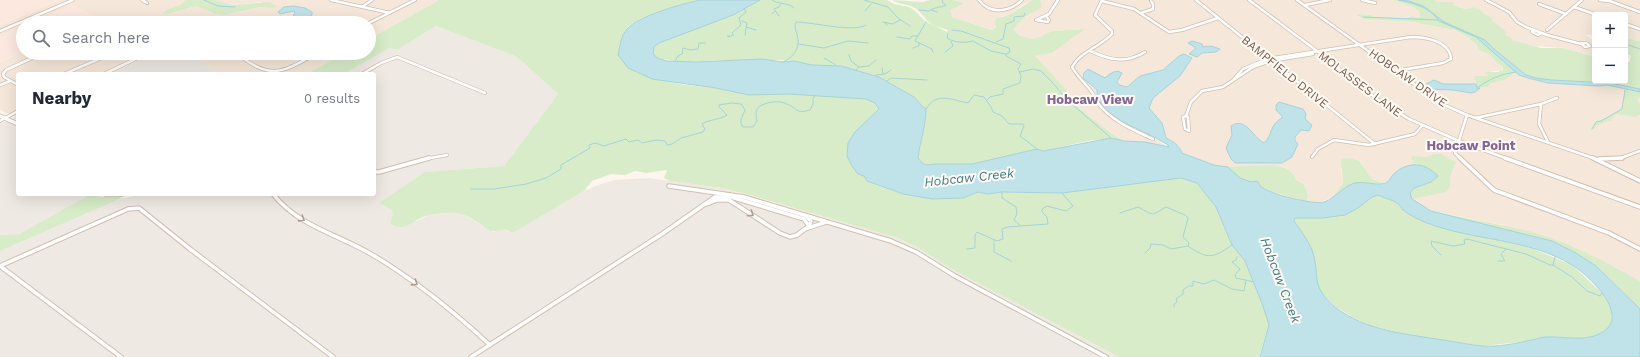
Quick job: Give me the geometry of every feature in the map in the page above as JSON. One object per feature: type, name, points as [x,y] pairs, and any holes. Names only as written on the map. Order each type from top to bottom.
[{"type":"main road","points":[[0,116],[16,123]]},
{"type":"street","points":[[35,16],[73,0]]},
{"type":"street","points":[[142,0],[147,3]]},
{"type":"street","points":[[330,0],[390,13]]},
{"type":"street","points":[[362,6],[372,0]]},
{"type":"street","points":[[376,20],[415,0]]},
{"type":"street","points":[[979,0],[983,6],[996,10],[1005,10],[1015,7],[1022,0]]},
{"type":"street","points":[[1046,16],[1049,20],[1048,22],[1036,20],[1039,17],[1046,16],[1058,0]]},
{"type":"street","points":[[1153,139],[1124,126],[1111,116],[1097,102],[1092,92],[1076,74],[1072,67],[1073,64],[1112,34],[1112,31],[1095,15],[1102,0],[1127,7],[1141,13],[1163,29],[1173,32],[1218,18]]},
{"type":"street","name":"BAMPFIELD DRIVE","points":[[1196,0],[1374,144]]},
{"type":"street","name":"MOLASSES LANE","points":[[1249,0],[1377,99],[1422,126],[1640,207]]},
{"type":"street","name":"HOBCAW DRIVE","points":[[1297,0],[1361,44],[1433,99],[1475,118],[1597,159],[1640,180]]},
{"type":"street","points":[[1304,5],[1330,0]]},
{"type":"street","points":[[1362,0],[1375,3]]},
{"type":"street","points":[[1486,0],[1505,9],[1519,23],[1533,30],[1532,32],[1535,34],[1542,33],[1581,44]]},
{"type":"street","points":[[1547,30],[1582,0]]},
{"type":"street","points":[[1600,0],[1611,2]]},
{"type":"street","points":[[1606,0],[1640,12]]},
{"type":"street","points":[[1141,13],[1152,9],[1154,6],[1152,1]]},
{"type":"street","points":[[1539,4],[1566,14]]},
{"type":"street","points":[[1574,7],[1592,13]]},
{"type":"street","points":[[0,31],[16,24]]},
{"type":"street","points":[[1628,25],[1640,29]]},
{"type":"street","points":[[1186,116],[1188,117],[1189,130],[1185,129],[1183,117],[1186,116],[1191,102],[1196,96],[1209,89],[1223,87],[1253,67],[1272,60],[1361,44],[1419,37],[1444,46],[1451,56],[1450,59],[1443,63],[1396,71]]},
{"type":"street","points":[[1090,51],[1115,61],[1132,59],[1145,52]]},
{"type":"street","points":[[365,72],[381,63],[397,57],[485,93]]},
{"type":"street","points":[[16,84],[4,77],[3,74],[6,70],[28,60]]},
{"type":"street","points":[[69,72],[97,60]]},
{"type":"street","points":[[108,72],[133,60]]},
{"type":"street","points":[[246,60],[258,68],[271,72],[289,67],[302,60]]},
{"type":"street","points":[[0,85],[10,81]]},
{"type":"street","points":[[1475,118],[1541,104],[1557,98]]},
{"type":"street","points":[[1541,104],[1539,124],[1548,142]]},
{"type":"street","points":[[0,121],[16,113]]},
{"type":"street","points":[[1467,115],[1455,150],[1456,156],[1489,186],[1513,197],[1609,233],[1640,249]]},
{"type":"street","points":[[1312,157],[1318,149],[1334,140],[1374,144],[1415,134],[1422,126]]},
{"type":"street","points":[[1597,159],[1622,158],[1640,151]]},
{"type":"street","points":[[376,172],[426,158],[446,155]]},
{"type":"street","points":[[669,186],[744,197],[891,241],[909,248],[951,274],[1106,357]]},
{"type":"street","points":[[275,196],[286,208],[299,217],[317,228],[370,253],[430,294],[460,317],[490,345]]},
{"type":"street","points":[[471,357],[715,197],[725,196],[804,219],[809,226]]},
{"type":"street","points":[[703,206],[718,200],[729,200],[785,236],[794,236],[809,226],[811,221],[806,216]]},
{"type":"street","points":[[121,357],[0,266],[128,209],[139,208],[195,253],[333,357]]},
{"type":"street","points":[[805,229],[820,223],[829,222]]},
{"type":"shaded area","points":[[0,0],[60,0],[22,16],[16,16],[16,18],[0,25]]},
{"type":"shaded area","points":[[60,0],[183,0],[185,1],[184,3],[162,12],[168,14],[196,6],[215,14],[224,15],[261,7],[262,2],[233,5],[215,0],[439,0],[376,35],[376,16],[95,16],[72,6],[47,16],[22,16]]},
{"type":"shaded area","points":[[954,0],[1037,0],[1024,4],[1008,15],[1002,16],[993,30],[952,17],[949,10],[953,7],[960,6],[961,2]]},
{"type":"shaded area","points":[[1040,0],[1392,0],[1406,3],[1419,11],[1419,18],[1408,16],[1405,18],[1373,17],[1372,15],[1359,14],[1357,17],[1417,22],[1455,30],[1469,38],[1476,44],[1479,50],[1491,55],[1496,62],[1503,67],[1501,71],[1492,71],[1488,76],[1478,76],[1475,81],[1478,88],[1488,87],[1491,83],[1505,80],[1516,72],[1538,81],[1607,85],[1622,87],[1640,94],[1640,281],[1617,268],[1533,233],[1498,224],[1431,211],[1412,199],[1405,167],[1394,173],[1390,180],[1384,183],[1372,179],[1359,161],[1341,169],[1343,183],[1332,198],[1316,203],[1307,202],[1308,195],[1304,184],[1296,180],[1286,168],[1281,166],[1228,167],[1214,165],[1182,153],[1180,147],[1166,138],[1162,123],[1149,108],[1153,98],[1180,76],[1192,58],[1179,56],[1163,70],[1140,76],[1127,87],[1119,85],[1112,72],[1105,78],[1098,76],[1094,72],[1089,85],[1097,90],[1131,127],[1147,133],[1169,148],[1145,142],[1124,141],[1112,134],[1076,106],[1065,88],[1035,56],[1052,53],[1085,29],[1052,31],[1032,39],[1019,35],[1014,30],[1016,25],[1022,19],[1030,15],[1041,2]]},
{"type":"shaded area","points":[[1434,0],[1640,0],[1640,41],[1628,39],[1628,12],[1592,12],[1592,34],[1586,35],[1592,40],[1592,56],[1563,48],[1533,46],[1512,40],[1505,35],[1490,17],[1453,5],[1453,2],[1438,2]]},
{"type":"shaded area","points":[[72,6],[96,16],[47,16]]},
{"type":"shaded area","points":[[16,18],[16,29],[0,36],[0,25]]},
{"type":"shaded area","points":[[436,26],[517,57],[558,94],[504,166],[425,172],[380,203],[392,210],[394,214],[390,223],[417,221],[430,215],[456,212],[462,213],[490,231],[493,232],[502,229],[513,233],[584,191],[615,180],[648,178],[722,188],[898,238],[917,247],[957,272],[1119,357],[0,357],[0,251],[117,200],[134,196],[376,196],[376,72],[348,72],[369,60],[376,60],[376,56],[390,48],[397,50]]},
{"type":"shaded area","points":[[16,29],[16,55],[0,62],[0,36]]},
{"type":"shaded area","points":[[16,55],[16,60],[139,60],[113,72],[16,72],[16,117],[0,110],[0,62]]},
{"type":"shaded area","points":[[139,60],[198,60],[216,72],[113,72]]},
{"type":"shaded area","points":[[198,60],[332,60],[311,72],[216,72]]},
{"type":"shaded area","points":[[16,117],[16,196],[87,196],[19,234],[0,234],[0,122],[2,123]]},
{"type":"green space","points":[[183,0],[215,0],[233,5],[269,2],[277,6],[274,8],[261,7],[224,15],[215,14],[196,6],[168,14],[162,13],[167,9],[183,3],[185,1]]},
{"type":"green space","points":[[439,0],[701,0],[651,14],[633,23],[627,28],[620,46],[628,68],[652,78],[690,85],[866,99],[875,103],[879,108],[869,119],[858,174],[864,176],[867,181],[876,185],[903,194],[963,198],[978,192],[987,194],[1002,192],[1062,193],[1181,178],[1197,183],[1216,207],[1232,245],[1245,261],[1263,306],[1269,325],[1259,357],[1119,357],[957,272],[917,247],[898,238],[722,188],[670,181],[664,178],[667,170],[646,173],[635,171],[625,175],[611,174],[592,181],[584,191],[513,233],[505,230],[490,231],[470,218],[461,214],[453,213],[427,216],[407,226],[395,226],[390,223],[393,214],[392,210],[379,203],[425,172],[504,166],[558,94],[517,57],[436,26],[397,50],[390,48],[376,56],[376,35]]},
{"type":"green space","points":[[760,0],[887,0],[894,4],[909,7],[929,23],[919,11],[913,7],[892,0],[923,2],[930,0],[954,0],[963,4],[950,10],[952,17],[992,30],[996,27],[996,19],[1008,15],[1033,0],[1040,0],[1041,8],[1018,23],[1014,30],[1019,35],[1032,39],[1052,31],[1085,29],[1052,53],[1035,56],[1065,88],[1076,106],[1112,134],[1124,141],[1104,139],[1094,140],[1043,151],[1037,149],[972,164],[928,165],[923,164],[918,158],[926,109],[914,97],[879,77],[841,66],[812,65],[794,61],[722,60],[680,62],[657,58],[653,53],[654,47],[659,43],[744,9]],"holes":[[[935,26],[948,30],[947,32]]]},
{"type":"green space","points":[[1392,0],[1405,1],[1418,5],[1430,11],[1439,21],[1476,37],[1516,72],[1505,80],[1491,83],[1488,87],[1477,88],[1474,76],[1487,76],[1488,74],[1484,72],[1498,72],[1503,70],[1503,67],[1496,62],[1491,55],[1479,50],[1476,44],[1469,38],[1455,30],[1417,22],[1366,19],[1357,16],[1359,14],[1372,15],[1373,17],[1405,18],[1411,16],[1419,18],[1419,11],[1406,4]]},
{"type":"green space","points":[[1404,0],[1434,0],[1438,2],[1453,2],[1455,3],[1453,5],[1465,9],[1470,9],[1472,7],[1481,10],[1484,14],[1491,17],[1493,21],[1506,32],[1505,35],[1510,37],[1512,40],[1541,48],[1563,48],[1592,56],[1592,82],[1552,80],[1526,75],[1485,40],[1444,22],[1425,7]]},
{"type":"green space","points":[[1628,39],[1640,41],[1640,89],[1615,84],[1628,84],[1628,62],[1631,56],[1628,54]]},
{"type":"green space","points":[[332,60],[369,60],[348,72],[311,72]]},
{"type":"green space","points":[[1625,90],[1640,92],[1640,97],[1637,99],[1640,105],[1640,114],[1636,117],[1616,114],[1611,119],[1612,121],[1597,125],[1593,130],[1596,122],[1601,121],[1622,109]]},
{"type":"green space","points":[[1441,154],[1456,162],[1450,176],[1450,187],[1446,192],[1412,199],[1410,193],[1414,188],[1431,182],[1417,163],[1414,164],[1411,158],[1413,156],[1426,157]]},
{"type":"green space","points":[[1350,158],[1359,161],[1372,179],[1384,183],[1356,184],[1346,188],[1332,198],[1343,183],[1341,159]]},
{"type":"green space","points":[[1273,165],[1287,169],[1293,174],[1296,180],[1304,184],[1308,195],[1307,202],[1270,191],[1240,178],[1228,167]]},
{"type":"green space","points":[[1378,195],[1396,202],[1404,211],[1427,222],[1531,248],[1572,265],[1610,302],[1612,311],[1611,323],[1607,330],[1589,339],[1539,337],[1528,341],[1483,346],[1409,335],[1372,326],[1354,318],[1336,307],[1323,295],[1319,289],[1315,276],[1314,260],[1294,221],[1295,218],[1307,218]]},
{"type":"green space","points":[[87,196],[117,196],[122,198],[0,251],[0,234],[19,234]]},
{"type":"green space","points":[[1431,211],[1532,232],[1560,241],[1587,253],[1640,281],[1640,309],[1596,266],[1576,253],[1552,241]]},
{"type":"water","name":"Hobcaw Creek","points":[[701,0],[760,0],[733,15],[659,43],[654,47],[653,53],[657,58],[667,61],[696,62],[761,59],[783,62],[794,61],[812,65],[841,66],[879,77],[914,97],[926,109],[918,158],[923,164],[928,165],[972,164],[1037,149],[1043,151],[1111,138],[1124,141],[1145,142],[1169,147],[1154,137],[1115,117],[1102,105],[1098,98],[1097,90],[1083,78],[1084,73],[1088,69],[1105,78],[1111,73],[1117,71],[1122,73],[1117,82],[1119,85],[1127,87],[1140,76],[1163,70],[1179,56],[1184,54],[1192,58],[1180,76],[1153,98],[1149,108],[1162,123],[1166,138],[1176,144],[1182,153],[1214,165],[1228,167],[1240,178],[1251,182],[1257,181],[1260,186],[1272,192],[1318,203],[1332,198],[1355,183],[1386,183],[1394,173],[1402,168],[1413,165],[1423,166],[1438,176],[1431,182],[1414,188],[1410,193],[1412,199],[1431,211],[1552,241],[1576,253],[1596,266],[1640,309],[1640,357],[1260,357],[1269,325],[1263,306],[1245,261],[1232,245],[1216,207],[1197,183],[1181,178],[1062,193],[1002,192],[987,194],[978,192],[963,198],[932,199],[903,194],[867,181],[864,176],[858,174],[847,156],[848,143],[855,132],[879,109],[875,103],[866,99],[788,94],[749,95],[716,88],[652,79],[628,68],[618,55],[622,38],[627,29],[641,19],[673,7]],"holes":[[[1378,195],[1395,202],[1405,212],[1427,223],[1445,229],[1537,250],[1555,256],[1572,265],[1580,270],[1598,287],[1611,308],[1612,318],[1609,327],[1599,334],[1586,338],[1543,337],[1530,341],[1505,345],[1483,346],[1415,336],[1387,330],[1347,315],[1335,307],[1322,292],[1317,280],[1315,259],[1312,250],[1294,221],[1295,218],[1323,218],[1345,215],[1358,208],[1372,197]]]},
{"type":"water","points":[[1398,0],[1409,1],[1425,7],[1444,22],[1485,40],[1526,75],[1552,80],[1592,82],[1592,84],[1615,84],[1640,89],[1640,92],[1607,85],[1598,86],[1548,83],[1519,75],[1476,37],[1439,21],[1431,12],[1421,6]]},
{"type":"water","points":[[294,6],[305,8],[312,12],[312,15],[294,16],[293,15],[295,13],[294,11],[280,14],[278,12],[284,7]]},
{"type":"water","points":[[1192,41],[1202,44],[1203,47],[1211,46],[1220,49],[1216,52],[1202,53],[1197,57],[1189,54],[1195,49],[1195,47],[1188,43]]},
{"type":"water","points":[[1434,80],[1443,84],[1476,84],[1477,88],[1480,88],[1471,93],[1453,90],[1429,89],[1426,84]]},
{"type":"water","points":[[1279,102],[1303,109],[1306,114],[1305,119],[1312,125],[1309,131],[1301,130],[1295,137],[1295,141],[1298,144],[1292,157],[1282,163],[1235,163],[1231,159],[1226,148],[1232,135],[1231,126],[1241,124],[1245,126],[1264,143],[1269,137],[1275,124],[1282,118],[1276,110],[1276,105]]},
{"type":"waterway","points":[[204,0],[218,6],[235,7]]},
{"type":"waterway","points":[[772,0],[794,8]]},
{"type":"waterway","points":[[864,0],[888,7],[898,18],[910,26]]},
{"type":"waterway","points":[[931,10],[946,5],[942,2],[943,0]]},
{"type":"waterway","points":[[779,16],[774,9],[779,7],[781,4]]},
{"type":"waterway","points":[[865,11],[871,4]]},
{"type":"waterway","points":[[728,35],[728,37],[734,35],[732,33],[741,25],[739,18],[746,12],[744,9]]},
{"type":"waterway","points":[[919,10],[931,10]]},
{"type":"waterway","points":[[931,10],[937,12]]},
{"type":"waterway","points":[[772,14],[775,11]]},
{"type":"waterway","points":[[996,42],[1003,39],[1006,24],[1014,21],[1014,17],[1024,16],[1025,13]]},
{"type":"waterway","points":[[1363,17],[1438,20]]},
{"type":"waterway","points":[[883,22],[892,24],[900,20]]},
{"type":"waterway","points":[[742,21],[747,23],[746,27],[756,30]]},
{"type":"waterway","points":[[798,44],[795,27],[796,22],[843,28],[853,28],[866,25]]},
{"type":"waterway","points":[[918,36],[926,22]]},
{"type":"waterway","points":[[887,23],[885,23],[887,25]]},
{"type":"waterway","points":[[745,35],[746,28]]},
{"type":"waterway","points":[[952,30],[961,31],[1009,48],[1010,52],[1006,54],[1006,56],[1021,64],[1018,69],[1021,76],[1020,83],[1003,89],[1003,94],[990,97],[987,100]]},
{"type":"waterway","points":[[948,34],[947,38],[953,41],[973,41],[991,51],[1005,54]]},
{"type":"waterway","points":[[897,37],[910,39],[912,36],[918,36]]},
{"type":"waterway","points":[[918,36],[915,41],[932,49],[933,52]]},
{"type":"waterway","points":[[798,44],[824,48],[848,41],[868,43]]},
{"type":"waterway","points":[[945,52],[953,46],[951,41]]},
{"type":"waterway","points":[[675,61],[678,56],[682,54],[683,48],[690,50],[698,49],[699,43],[705,43]]},
{"type":"waterway","points":[[913,48],[919,46],[919,43]]},
{"type":"waterway","points":[[783,62],[796,51],[798,44]]},
{"type":"waterway","points":[[1628,45],[1640,49]]},
{"type":"waterway","points":[[849,55],[851,61],[859,67]]},
{"type":"waterway","points":[[824,58],[836,65]]},
{"type":"waterway","points":[[859,67],[869,66],[876,60]]},
{"type":"waterway","points":[[856,70],[859,67]]},
{"type":"waterway","points":[[882,68],[883,74]]},
{"type":"waterway","points":[[1020,72],[1033,69],[1041,71],[1066,99],[1110,137]]},
{"type":"waterway","points":[[876,75],[885,74],[891,70]]},
{"type":"waterway","points":[[1477,88],[1495,77],[1516,72]]},
{"type":"waterway","points":[[887,81],[891,78],[927,80]]},
{"type":"waterway","points":[[1592,129],[1596,122],[1601,121],[1622,109],[1625,90]]},
{"type":"waterway","points":[[926,109],[930,103],[940,98],[968,103],[974,95],[984,97],[991,106],[993,112],[1002,116],[1009,124],[1023,124],[1024,126],[1020,136],[1037,149]]},
{"type":"waterway","points":[[471,189],[494,189],[526,184],[546,178],[561,169],[561,165],[590,148],[589,145],[595,143],[604,146],[626,139],[629,142],[638,140],[642,143],[656,140],[665,141],[667,145],[672,144],[681,138],[703,132],[705,129],[702,124],[727,115],[719,107],[719,105],[731,103],[741,104],[745,110],[741,118],[743,127],[753,127],[757,121],[757,110],[762,105],[771,102],[781,102],[799,111],[805,111],[810,110],[813,104],[813,98],[815,96]]},
{"type":"waterway","points":[[1002,192],[1002,198],[1016,207],[1017,214],[1014,220],[1020,225]]},
{"type":"waterway","points":[[967,249],[975,248],[975,235],[977,232],[997,241],[1003,239],[1002,229],[1007,227],[1048,224],[1047,217],[1042,212],[1042,209],[1047,206],[1066,211],[1073,206],[1062,193]]},
{"type":"waterway","points":[[1120,213],[1138,207],[1152,214],[1166,207],[1185,215],[1188,218],[1183,237],[1189,243],[1188,246]]},
{"type":"waterway","points":[[1441,255],[1432,246],[1431,241],[1453,246],[1465,244],[1464,240],[1467,239],[1526,254],[1553,265]]},
{"type":"waterway","points":[[994,241],[994,252],[1011,261]]},
{"type":"waterway","points":[[1145,253],[1150,248],[1151,244],[1163,245],[1171,249],[1188,246]]},
{"type":"waterway","points":[[1188,246],[1201,254],[1210,256],[1220,253],[1232,245]]},
{"type":"waterway","points":[[1498,261],[1505,261],[1501,254],[1506,249]]},
{"type":"waterway","points":[[1237,257],[1236,260],[1232,262],[1240,269],[1235,275],[1236,278],[1245,280]]},
{"type":"waterway","points":[[1553,265],[1555,257]]},
{"type":"waterway","points":[[1553,265],[1572,277],[1587,291],[1600,296],[1602,293]]},
{"type":"waterway","points":[[1174,307],[1174,304],[1177,302],[1176,299],[1183,294],[1183,290],[1188,286],[1193,286],[1193,281],[1204,284],[1214,280],[1232,289],[1244,291],[1246,280],[1253,282]]},
{"type":"district","name":"Hobcaw View","points":[[1090,99]]},
{"type":"district","name":"Hobcaw Point","points":[[1471,145]]}]
